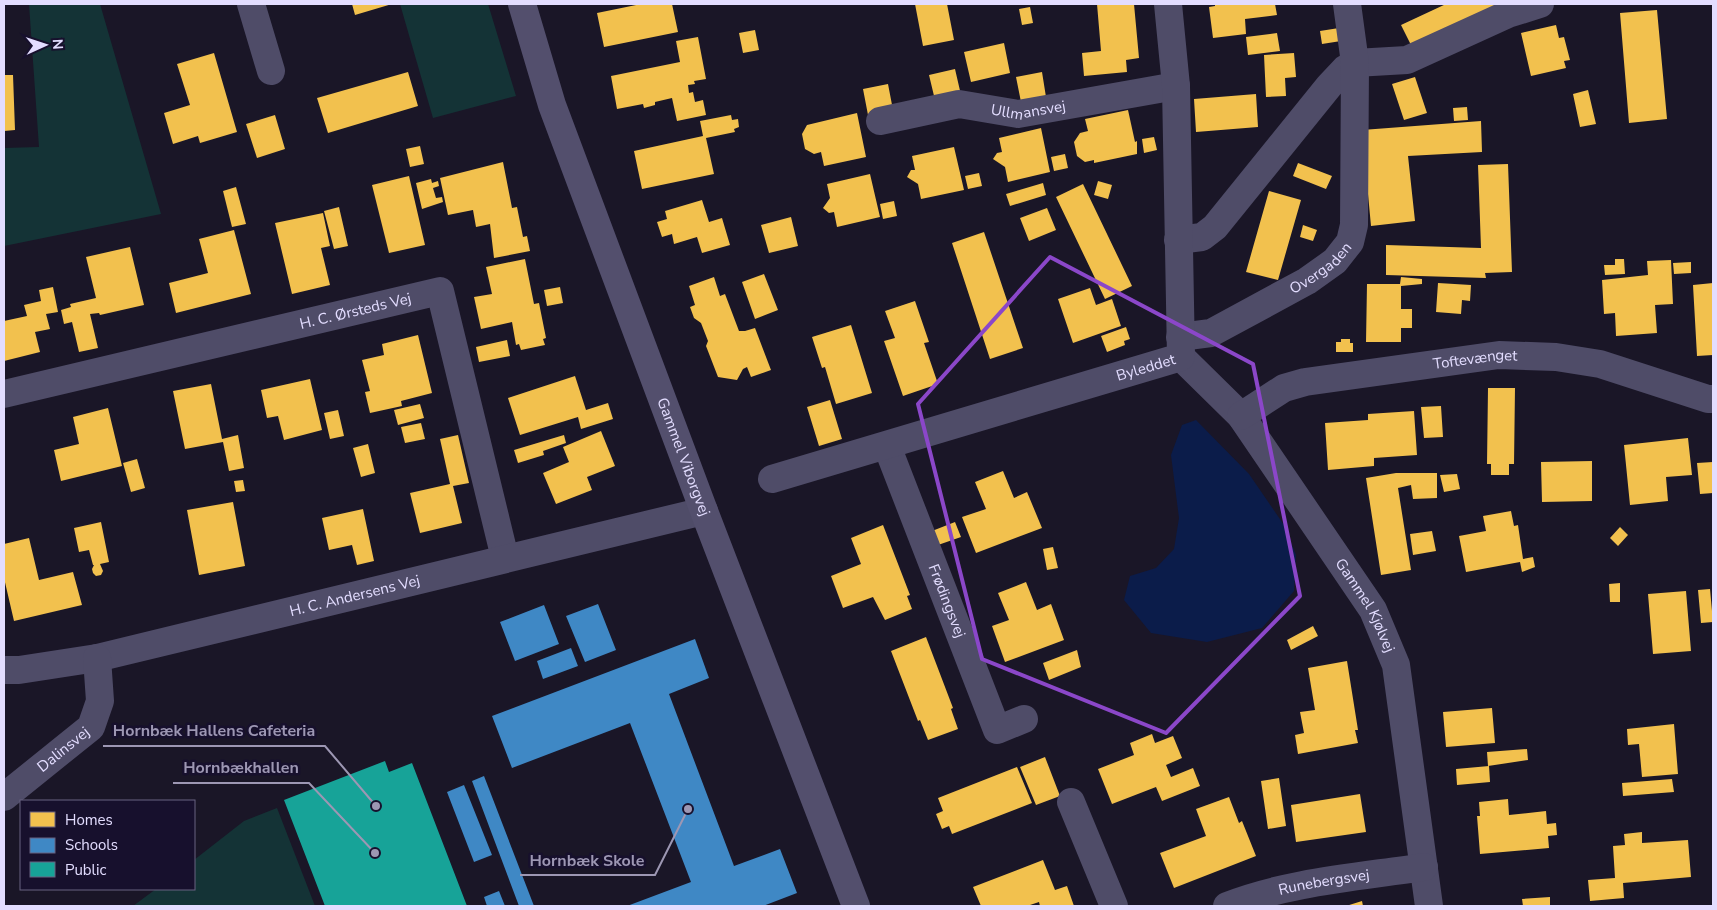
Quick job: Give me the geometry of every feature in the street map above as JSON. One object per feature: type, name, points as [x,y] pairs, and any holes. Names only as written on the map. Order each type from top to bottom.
[{"type":"main road","name":"Gammel Viborgvej","points":[[522,4],[552,106],[704,511],[856,906]]},
{"type":"street","points":[[251,4],[271,71]]},
{"type":"street","name":"Byleddet","points":[[772,479],[887,446],[1181,347],[1176,86],[1168,4]]},
{"type":"street","name":"Overgaden","points":[[1181,347],[1211,333],[1307,281],[1335,261],[1350,242],[1354,225],[1355,63],[1347,4]]},
{"type":"street","points":[[1178,240],[1202,237],[1215,227],[1329,86],[1345,69],[1355,63],[1407,60],[1508,14],[1540,4]]},
{"type":"street","name":"Ullmansvej","points":[[880,121],[959,104],[1018,114],[1176,86]]},
{"type":"street","name":"H. C. Ørsteds Vej","points":[[4,394],[440,291],[506,558]]},
{"type":"street","name":"Gammel Kjølvej","points":[[1181,347],[1242,416],[1373,610],[1396,665],[1429,906]]},
{"type":"street","name":"Toftevænget","points":[[1242,416],[1284,388],[1305,382],[1499,355],[1556,356],[1600,364],[1708,399],[1713,398]]},
{"type":"street","name":"Frødingsvej","points":[[887,446],[996,730],[1024,719]]},
{"type":"street","name":"H. C. Andersens Vej","points":[[4,670],[19,670],[97,658],[704,511]]},
{"type":"street","name":"Dalinsvej","points":[[4,797],[91,727],[100,701],[97,658]]},
{"type":"street","points":[[1071,802],[1114,906]]},
{"type":"street","name":"Runebergsvej","points":[[1226,906],[1245,899],[1305,885],[1424,867]]},
{"type":"highlighted area","points":[[1050,257],[1253,364],[1300,596],[1166,733],[982,659],[918,404]]},
{"type":"green space","points":[[29,4],[100,4],[161,214],[4,246],[4,148],[39,147]]},
{"type":"green space","points":[[400,4],[488,4],[516,96],[433,118]]},
{"type":"green space","points":[[277,808],[315,906],[133,906],[155,890],[195,890],[195,859],[244,821]]},
{"type":"water","points":[[1196,420],[1249,474],[1284,525],[1296,555],[1294,591],[1262,628],[1207,642],[1151,633],[1124,600],[1130,576],[1156,568],[1174,549],[1179,518],[1171,455],[1182,425]]},
{"type":"building: Homes","points":[[352,4],[392,4],[355,15]]},
{"type":"building: Homes","points":[[641,4],[672,4],[678,32],[604,47],[597,13]]},
{"type":"building: Homes","points":[[915,4],[947,4],[954,40],[923,46]]},
{"type":"building: Homes","points":[[1097,4],[1134,4],[1139,58],[1126,60],[1127,72],[1084,76],[1082,53],[1101,51]]},
{"type":"building: Homes","points":[[1215,4],[1275,4],[1277,15],[1245,19],[1246,34],[1213,38],[1209,7],[1215,6]]},
{"type":"building: Homes","points":[[1446,4],[1495,4],[1498,11],[1414,51],[1401,25]]},
{"type":"building: Homes","points":[[1030,7],[1033,23],[1022,25],[1019,9]]},
{"type":"building: Homes","points":[[1657,10],[1667,119],[1629,123],[1620,13]]},
{"type":"building: Homes","points":[[1556,25],[1559,38],[1564,37],[1570,60],[1564,61],[1566,68],[1531,76],[1521,33]]},
{"type":"building: Homes","points":[[1339,28],[1341,41],[1322,44],[1320,31]]},
{"type":"building: Homes","points":[[755,30],[759,50],[743,53],[739,33]]},
{"type":"building: Homes","points":[[1277,33],[1280,51],[1248,55],[1246,37]]},
{"type":"building: Homes","points":[[698,37],[706,79],[694,81],[695,84],[688,85],[689,93],[693,92],[695,102],[703,100],[706,115],[677,121],[672,98],[655,102],[655,105],[644,108],[643,104],[617,109],[611,76],[680,62],[676,41]]},
{"type":"building: Homes","points":[[1004,43],[1010,73],[971,82],[964,52]]},
{"type":"building: Homes","points":[[214,53],[237,132],[200,143],[198,136],[173,144],[164,113],[190,105],[177,64]]},
{"type":"building: Homes","points":[[1294,53],[1296,77],[1285,78],[1286,96],[1266,97],[1264,55]]},
{"type":"building: Homes","points":[[955,69],[961,95],[935,100],[929,75]]},
{"type":"building: Homes","points":[[408,72],[418,106],[328,133],[317,98]]},
{"type":"building: Homes","points":[[1042,72],[1046,97],[1021,102],[1016,77]]},
{"type":"building: Homes","points":[[4,75],[13,75],[15,130],[4,131]]},
{"type":"building: Homes","points":[[1415,77],[1427,113],[1404,120],[1392,84]]},
{"type":"building: Homes","points":[[888,84],[893,110],[868,115],[863,89]]},
{"type":"building: Homes","points":[[1588,90],[1596,124],[1580,127],[1573,94]]},
{"type":"building: Homes","points":[[1256,94],[1258,127],[1196,132],[1194,99]]},
{"type":"building: Homes","points":[[1467,107],[1468,120],[1454,121],[1453,108]]},
{"type":"building: Homes","points":[[1128,110],[1135,142],[1137,141],[1137,154],[1094,163],[1094,160],[1085,162],[1077,156],[1074,142],[1080,133],[1088,131],[1085,119]]},
{"type":"building: Homes","points":[[857,113],[866,157],[824,166],[821,152],[814,154],[805,149],[802,134],[807,125]]},
{"type":"building: Homes","points":[[275,115],[285,149],[257,158],[246,124]]},
{"type":"building: Homes","points":[[731,115],[732,120],[738,119],[739,127],[734,129],[735,132],[706,138],[714,174],[642,189],[634,151],[703,136],[700,121]]},
{"type":"building: Homes","points":[[1481,121],[1482,152],[1408,156],[1415,221],[1371,226],[1362,130]]},
{"type":"building: Homes","points":[[1041,128],[1050,172],[1008,182],[1005,167],[993,159],[997,153],[1002,152],[999,138]]},
{"type":"building: Homes","points":[[1154,137],[1157,150],[1144,153],[1142,139]]},
{"type":"building: Homes","points":[[420,146],[424,164],[410,167],[406,149]]},
{"type":"building: Homes","points":[[954,147],[964,190],[921,199],[918,184],[907,177],[911,170],[915,170],[912,156]]},
{"type":"building: Homes","points":[[1065,154],[1068,168],[1054,171],[1051,157]]},
{"type":"building: Homes","points":[[503,162],[512,208],[517,207],[523,237],[527,236],[530,251],[494,258],[490,224],[476,227],[473,210],[448,215],[440,178]]},
{"type":"building: Homes","points":[[1298,163],[1332,176],[1326,189],[1293,176]]},
{"type":"building: Homes","points":[[1508,164],[1512,272],[1485,273],[1486,278],[1386,275],[1386,245],[1481,248],[1478,165]]},
{"type":"building: Homes","points":[[979,173],[982,186],[968,189],[965,176]]},
{"type":"building: Homes","points":[[870,174],[880,217],[837,227],[834,212],[829,213],[823,208],[830,198],[827,184]]},
{"type":"building: Homes","points":[[409,176],[425,245],[389,253],[372,185]]},
{"type":"building: Homes","points":[[431,179],[432,183],[438,181],[439,186],[433,188],[436,198],[442,197],[443,202],[422,209],[416,183]]},
{"type":"building: Homes","points":[[1098,181],[1112,185],[1108,199],[1094,195]]},
{"type":"building: Homes","points":[[1043,183],[1046,195],[1010,206],[1006,194]]},
{"type":"building: Homes","points":[[1083,184],[1132,286],[1105,299],[1056,197]]},
{"type":"building: Homes","points":[[236,187],[246,224],[232,227],[223,191]]},
{"type":"building: Homes","points":[[1269,191],[1301,200],[1278,280],[1246,272]]},
{"type":"building: Homes","points":[[702,200],[709,222],[722,218],[730,245],[702,253],[697,237],[674,244],[672,234],[662,237],[657,222],[667,219],[665,211]]},
{"type":"building: Homes","points":[[894,201],[897,216],[883,219],[880,204]]},
{"type":"building: Homes","points":[[339,207],[348,246],[334,249],[324,211]]},
{"type":"building: Homes","points":[[1047,208],[1056,230],[1029,241],[1020,218]]},
{"type":"building: Homes","points":[[323,213],[330,246],[321,248],[330,285],[292,294],[275,223]]},
{"type":"building: Homes","points":[[791,217],[798,246],[769,253],[761,225]]},
{"type":"building: Homes","points":[[1303,225],[1317,230],[1313,241],[1300,237]]},
{"type":"building: Homes","points":[[234,230],[251,294],[176,313],[169,283],[208,273],[199,239]]},
{"type":"building: Homes","points":[[984,232],[1023,348],[990,359],[952,243]]},
{"type":"building: Homes","points":[[130,247],[144,305],[100,315],[99,313],[90,314],[98,348],[79,352],[72,322],[64,324],[61,310],[71,307],[70,304],[96,298],[86,257]]},
{"type":"building: Homes","points":[[525,259],[534,304],[539,303],[546,338],[543,339],[545,345],[521,350],[519,344],[516,345],[512,322],[481,329],[474,297],[492,294],[486,267]]},
{"type":"building: Homes","points":[[1615,259],[1624,259],[1625,274],[1605,275],[1604,265],[1615,265]]},
{"type":"building: Homes","points":[[1671,260],[1673,304],[1655,305],[1657,333],[1616,336],[1615,313],[1604,314],[1602,280],[1648,275],[1647,261]]},
{"type":"building: Homes","points":[[1691,262],[1691,273],[1674,274],[1673,263]]},
{"type":"building: Homes","points":[[764,274],[778,310],[755,319],[742,282]]},
{"type":"building: Homes","points":[[714,277],[720,296],[725,294],[739,331],[755,328],[771,370],[751,377],[747,367],[743,369],[737,380],[718,377],[706,346],[708,341],[701,323],[694,318],[690,307],[695,305],[689,286]]},
{"type":"building: Homes","points":[[1401,277],[1422,279],[1422,284],[1401,286],[1401,309],[1412,309],[1412,328],[1401,328],[1401,342],[1366,342],[1367,284],[1400,284]]},
{"type":"building: Homes","points":[[1438,283],[1471,285],[1470,301],[1462,300],[1461,314],[1436,312]]},
{"type":"building: Homes","points":[[1713,283],[1713,355],[1697,356],[1693,285]]},
{"type":"building: Homes","points":[[53,287],[58,312],[46,314],[50,329],[35,332],[40,352],[4,361],[4,321],[27,316],[24,305],[41,301],[39,290]]},
{"type":"building: Homes","points":[[560,287],[563,303],[547,306],[544,290]]},
{"type":"building: Homes","points":[[1090,288],[1096,305],[1112,299],[1121,326],[1073,343],[1058,299]]},
{"type":"building: Homes","points":[[915,301],[929,342],[924,343],[938,384],[903,396],[884,341],[895,338],[885,311]]},
{"type":"building: Homes","points":[[851,325],[872,393],[836,404],[825,367],[822,368],[812,337]]},
{"type":"building: Homes","points":[[1126,327],[1130,339],[1124,341],[1125,345],[1107,352],[1101,336]]},
{"type":"building: Homes","points":[[418,335],[432,393],[401,401],[402,406],[370,413],[365,392],[370,391],[362,360],[384,355],[382,344]]},
{"type":"building: Homes","points":[[1341,339],[1350,339],[1350,343],[1353,343],[1353,352],[1336,352],[1336,342],[1341,342]]},
{"type":"building: Homes","points":[[507,340],[510,356],[479,362],[476,347]]},
{"type":"building: Homes","points":[[575,376],[586,410],[608,403],[613,419],[581,429],[578,417],[520,435],[508,398]]},
{"type":"building: Homes","points":[[310,379],[322,430],[284,440],[278,416],[267,418],[261,390]]},
{"type":"building: Homes","points":[[211,384],[222,439],[238,435],[244,468],[229,471],[223,442],[185,449],[173,391]]},
{"type":"building: Homes","points":[[1488,388],[1515,388],[1514,464],[1509,464],[1509,475],[1491,475],[1491,464],[1487,464]]},
{"type":"building: Homes","points":[[830,400],[842,439],[819,446],[807,407]]},
{"type":"building: Homes","points":[[420,404],[424,418],[398,425],[394,410]]},
{"type":"building: Homes","points":[[1441,406],[1443,437],[1424,438],[1421,407]]},
{"type":"building: Homes","points":[[108,408],[122,466],[61,481],[54,450],[79,444],[73,417]]},
{"type":"building: Homes","points":[[338,410],[344,436],[330,439],[324,413]]},
{"type":"building: Homes","points":[[1414,411],[1417,455],[1374,458],[1374,466],[1328,470],[1325,423],[1368,420],[1368,414]]},
{"type":"building: Homes","points":[[421,423],[425,439],[405,443],[401,427]]},
{"type":"building: Homes","points":[[601,431],[615,466],[587,477],[592,490],[556,504],[543,473],[569,462],[563,447]]},
{"type":"building: Homes","points":[[458,435],[469,483],[453,486],[462,523],[420,533],[410,493],[450,484],[440,439]]},
{"type":"building: Homes","points":[[564,435],[566,443],[543,451],[544,455],[518,463],[514,450]]},
{"type":"building: Homes","points":[[1688,438],[1692,475],[1666,477],[1668,501],[1630,505],[1624,445]]},
{"type":"building: Homes","points":[[368,444],[375,473],[361,477],[353,448]]},
{"type":"building: Homes","points":[[137,459],[145,488],[131,492],[123,463]]},
{"type":"building: Homes","points":[[1592,461],[1592,501],[1542,502],[1541,462]]},
{"type":"building: Homes","points":[[1713,462],[1713,493],[1700,494],[1697,463]]},
{"type":"building: Homes","points":[[1003,471],[1014,498],[1027,492],[1042,528],[976,553],[962,517],[986,509],[975,482]]},
{"type":"building: Homes","points":[[1396,473],[1437,473],[1437,498],[1413,499],[1411,485],[1398,488],[1411,570],[1381,575],[1366,478]]},
{"type":"building: Homes","points":[[1457,474],[1460,489],[1444,492],[1440,475]]},
{"type":"building: Homes","points":[[243,480],[245,491],[236,492],[234,481]]},
{"type":"building: Homes","points":[[233,502],[245,566],[199,575],[187,510]]},
{"type":"building: Homes","points":[[363,509],[374,561],[357,565],[352,545],[329,550],[322,518]]},
{"type":"building: Homes","points":[[1511,511],[1514,526],[1518,525],[1523,559],[1533,557],[1535,567],[1522,572],[1520,562],[1466,572],[1459,536],[1486,531],[1483,516]]},
{"type":"building: Homes","points":[[101,522],[109,562],[100,564],[103,571],[101,575],[96,576],[93,573],[94,565],[89,550],[79,552],[74,528]]},
{"type":"building: Homes","points":[[955,522],[961,537],[938,545],[932,531]]},
{"type":"building: Homes","points":[[883,525],[910,595],[907,596],[912,609],[885,620],[873,597],[843,608],[831,576],[861,564],[851,538]]},
{"type":"building: Homes","points":[[1620,527],[1628,535],[1618,546],[1610,538]]},
{"type":"building: Homes","points":[[1432,531],[1436,551],[1413,555],[1410,534]]},
{"type":"building: Homes","points":[[29,538],[39,580],[73,572],[82,605],[14,621],[4,578],[4,544]]},
{"type":"building: Homes","points":[[1053,547],[1058,568],[1047,570],[1043,549]]},
{"type":"building: Homes","points":[[1026,582],[1037,610],[1051,604],[1064,640],[1005,662],[992,626],[1009,620],[998,593]]},
{"type":"building: Homes","points":[[1620,583],[1620,602],[1610,602],[1609,584]]},
{"type":"building: Homes","points":[[1710,589],[1713,622],[1701,623],[1698,590]]},
{"type":"building: Homes","points":[[1686,591],[1691,651],[1653,654],[1648,594]]},
{"type":"building: Homes","points":[[1313,626],[1318,636],[1291,650],[1287,640]]},
{"type":"building: Homes","points":[[926,637],[953,708],[951,709],[958,729],[928,740],[920,720],[918,721],[891,651]]},
{"type":"building: Homes","points":[[1077,650],[1081,667],[1049,680],[1043,663]]},
{"type":"building: Homes","points":[[1347,661],[1358,730],[1355,730],[1358,743],[1298,754],[1295,735],[1304,733],[1300,712],[1315,710],[1308,668]]},
{"type":"building: Homes","points":[[1492,708],[1495,743],[1446,747],[1443,712]]},
{"type":"building: Homes","points":[[1674,724],[1678,774],[1642,777],[1639,744],[1628,745],[1627,729]]},
{"type":"building: Homes","points":[[1152,734],[1155,743],[1173,736],[1182,758],[1166,765],[1171,777],[1193,768],[1200,786],[1162,801],[1156,787],[1112,804],[1098,769],[1134,755],[1130,743]]},
{"type":"building: Homes","points":[[1527,749],[1528,760],[1488,766],[1487,752]]},
{"type":"building: Homes","points":[[1045,757],[1060,796],[1036,805],[1020,767]]},
{"type":"building: Homes","points":[[1489,766],[1490,782],[1457,785],[1456,769]]},
{"type":"building: Homes","points":[[1017,767],[1032,803],[952,834],[949,826],[942,829],[936,814],[943,811],[938,798]]},
{"type":"building: Homes","points":[[1279,778],[1286,826],[1268,829],[1261,781]]},
{"type":"building: Homes","points":[[1672,779],[1674,792],[1623,796],[1622,783]]},
{"type":"building: Homes","points":[[1360,794],[1366,832],[1296,842],[1291,805]]},
{"type":"building: Homes","points":[[1229,797],[1239,823],[1242,821],[1256,856],[1174,888],[1160,853],[1206,836],[1196,809]]},
{"type":"building: Homes","points":[[1508,799],[1509,815],[1546,811],[1547,824],[1556,823],[1557,835],[1548,836],[1549,848],[1480,854],[1477,816],[1480,816],[1479,802]]},
{"type":"building: Homes","points":[[1642,832],[1642,843],[1688,840],[1691,877],[1623,883],[1624,898],[1590,901],[1588,880],[1615,878],[1613,846],[1625,845],[1624,834]]},
{"type":"building: Homes","points":[[1043,860],[1055,890],[1067,886],[1074,906],[1040,906],[1039,902],[1027,906],[981,906],[973,887]]},
{"type":"building: Homes","points":[[1550,897],[1550,906],[1523,906],[1522,899]]},
{"type":"building: Homes","points":[[1362,901],[1363,906],[1346,906]]},
{"type":"building: Schools","points":[[598,604],[616,650],[585,662],[566,616]]},
{"type":"building: Schools","points":[[544,605],[559,644],[515,661],[500,622]]},
{"type":"building: Schools","points":[[695,639],[709,678],[669,694],[734,866],[780,849],[797,893],[763,906],[627,906],[691,882],[630,723],[512,768],[492,716]]},
{"type":"building: Schools","points":[[571,648],[578,666],[543,679],[537,661]]},
{"type":"building: Schools","points":[[484,776],[534,906],[519,906],[472,781]]},
{"type":"building: Schools","points":[[464,785],[492,855],[474,862],[447,792]]},
{"type":"building: Schools","points":[[499,891],[505,906],[487,906],[484,897]]},
{"type":"building: Public","points":[[385,761],[389,772],[412,763],[467,906],[325,906],[284,800]]},
{"type":"place","name":"Hornbæk Hallens Cafeteria","points":[[376,806]]},
{"type":"place","name":"Hornbæk Skole","points":[[688,809]]},
{"type":"place","name":"Hornbækhallen","points":[[375,853]]}]
